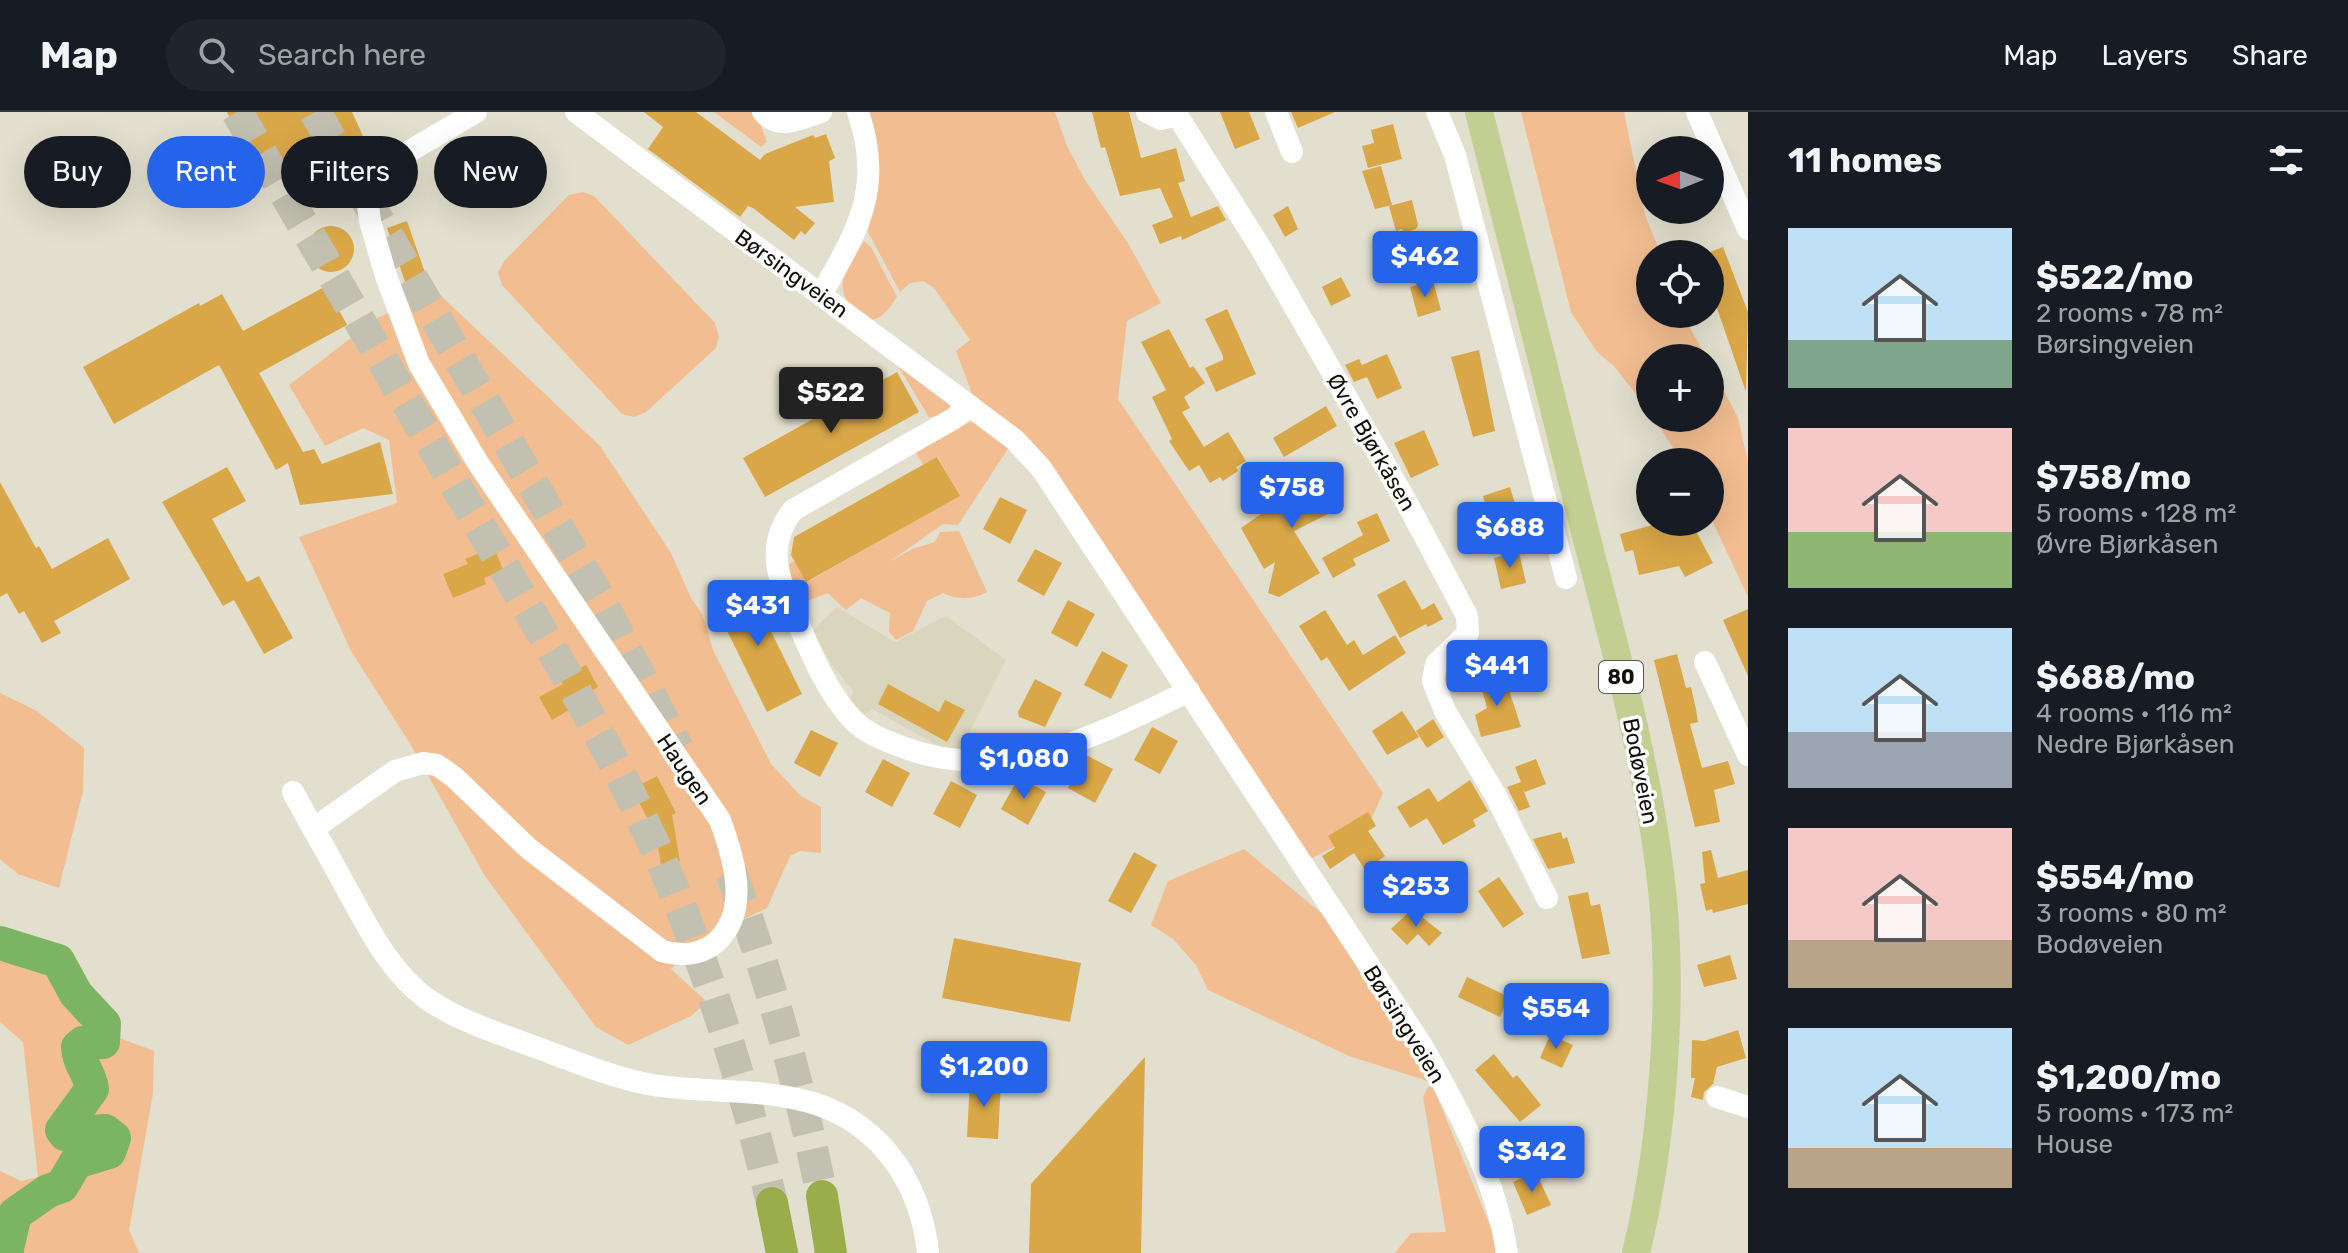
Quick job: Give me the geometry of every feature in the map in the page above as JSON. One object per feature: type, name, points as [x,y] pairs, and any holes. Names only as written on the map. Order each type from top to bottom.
[{"type":"highway","points":[[822,1196],[831,1253]]},
{"type":"highway","points":[[772,1203],[782,1253]]},
{"type":"main road","name":"Bodøveien","points":[[1479,112],[1645,779],[1663,900],[1663,1071],[1653,1160],[1636,1253]]},
{"type":"street","points":[[418,146],[476,112]]},
{"type":"street","name":"Børsingveien","points":[[576,112],[1015,440],[1041,468],[1421,1044],[1452,1097],[1492,1196],[1503,1228],[1507,1253]]},
{"type":"street","points":[[763,112],[779,123],[821,112]]},
{"type":"street","points":[[822,293],[857,231],[865,202],[868,147],[858,112]]},
{"type":"street","name":"Øvre Bjørkåsen","points":[[1147,112],[1161,119],[1176,114],[1262,250],[1407,503],[1467,616],[1468,633],[1436,664],[1433,681],[1445,711],[1496,796],[1547,898]]},
{"type":"street","points":[[1276,112],[1292,152]]},
{"type":"street","points":[[1437,112],[1455,155],[1566,578]]},
{"type":"street","points":[[1697,112],[1748,229]]},
{"type":"street","name":"Haugen","points":[[313,829],[395,771],[410,764],[437,765],[454,777],[528,848],[662,951],[679,955],[695,953],[712,945],[725,933],[733,918],[736,876],[720,820],[478,463],[419,364],[386,276],[368,208]]},
{"type":"street","points":[[970,406],[953,419],[793,510],[779,533],[775,558],[782,587],[803,636],[847,713],[865,730],[911,750],[950,760],[999,762],[1066,746],[1189,691]]},
{"type":"street","points":[[1705,662],[1748,755]]},
{"type":"street","points":[[293,792],[387,956],[405,979],[427,999],[464,1019],[630,1080],[675,1088],[783,1096],[833,1110],[863,1128],[899,1166],[922,1217],[928,1253]]},
{"type":"street","points":[[1717,1097],[1748,1107]]},
{"type":"shaded area","points":[[714,112],[756,112],[767,142],[761,147]]},
{"type":"shaded area","points":[[867,112],[1055,112],[1067,146],[1085,180],[1128,243],[1161,303],[1127,321],[1118,399],[1383,793],[1369,824],[1344,842],[1308,860],[1168,644],[973,396],[956,351],[970,340],[934,288],[923,281],[910,283],[900,292],[868,232],[878,176]]},
{"type":"shaded area","points":[[1521,112],[1624,112],[1636,171],[1636,224],[1649,224],[1655,240],[1636,240],[1636,328],[1690,328],[1699,344],[1636,344],[1636,394],[1614,366],[1597,352],[1571,312]]},
{"type":"shaded area","points":[[583,192],[594,196],[715,323],[719,337],[716,348],[646,412],[634,417],[622,414],[502,285],[498,272],[505,260],[569,195]]},
{"type":"shaded area","points":[[864,241],[871,247],[897,297],[885,313],[875,319],[856,313],[844,294],[843,280]]},
{"type":"shaded area","points":[[438,293],[600,446],[671,553],[690,596],[703,616],[713,650],[771,764],[801,796],[821,807],[821,853],[800,851],[790,856],[767,908],[707,936],[671,969],[707,1002],[691,1016],[628,1045],[596,1027],[485,876],[409,742],[351,651],[299,537],[397,503],[389,440],[363,428],[325,446],[289,385],[379,317]]},
{"type":"shaded area","points":[[895,361],[951,403],[949,409],[939,416],[929,417]]},
{"type":"shaded area","points":[[1724,391],[1738,418],[1748,462],[1748,597],[1719,536],[1724,536],[1724,448],[1673,448],[1663,432],[1724,432]]},
{"type":"shaded area","points":[[971,422],[981,423],[1009,447],[958,525],[943,524],[889,562],[912,549],[935,542],[940,532],[959,531],[987,592],[965,598],[943,593],[927,601],[913,631],[896,640],[889,632],[890,613],[861,598],[846,610],[828,593],[798,604],[781,569],[794,561],[807,582],[959,496],[938,457],[923,465],[914,449]]},
{"type":"shaded area","points":[[837,607],[895,642],[946,616],[1006,660],[960,752],[948,751],[872,709],[865,714],[849,699],[854,692],[832,665],[812,631]]},
{"type":"shaded area","points":[[0,693],[37,711],[84,748],[83,791],[59,888],[18,874],[0,859]]},
{"type":"shaded area","points":[[1244,849],[1326,917],[1431,1082],[1349,1056],[1208,990],[1196,965],[1173,939],[1151,925],[1168,881]]},
{"type":"shaded area","points":[[0,939],[54,972],[75,1003],[109,1034],[154,1051],[153,1093],[129,1230],[139,1253],[0,1253],[0,1171],[21,1181],[38,1177],[23,1042],[0,1022]]},
{"type":"shaded area","points":[[1431,1082],[1494,1235],[1496,1253],[1395,1253],[1411,1233],[1446,1232],[1423,1097]]},
{"type":"building","points":[[227,112],[352,112],[363,136],[281,136],[281,175],[267,182],[265,136],[244,136],[241,131],[237,133]]},
{"type":"building","points":[[644,112],[696,112],[760,160],[765,154],[813,135],[815,138],[826,134],[835,158],[829,161],[834,202],[795,207],[815,223],[805,235],[801,231],[794,240],[753,208],[748,206],[740,217],[648,149],[663,127]]},
{"type":"building","points":[[1092,112],[1129,112],[1141,158],[1176,148],[1185,181],[1178,183],[1191,217],[1218,206],[1226,220],[1182,240],[1181,236],[1160,244],[1152,225],[1173,217],[1160,188],[1120,196],[1105,147],[1101,148]]},
{"type":"building","points":[[1220,112],[1249,112],[1260,139],[1235,149]]},
{"type":"building","points":[[1291,112],[1335,112],[1298,128]]},
{"type":"building","points":[[1393,124],[1402,159],[1368,168],[1362,146],[1374,143],[1371,130]]},
{"type":"building","points":[[1381,166],[1392,205],[1375,209],[1362,171]]},
{"type":"building","points":[[1412,200],[1418,225],[1416,229],[1403,233],[1402,229],[1396,231],[1389,206]]},
{"type":"building","points":[[1288,206],[1298,229],[1285,237],[1273,215]]},
{"type":"building","points":[[407,221],[430,287],[409,294],[387,228]]},
{"type":"building","points":[[331,226],[348,232],[354,249],[348,266],[331,272],[314,266],[308,249],[314,232]]},
{"type":"building","points":[[1724,250],[1748,312],[1746,392],[1724,328]]},
{"type":"building","points":[[1341,277],[1351,296],[1331,306],[1322,287]]},
{"type":"building","points":[[1433,281],[1441,310],[1418,317],[1410,287]]},
{"type":"building","points":[[326,286],[347,325],[259,373],[303,452],[314,449],[322,464],[380,442],[393,494],[300,505],[288,463],[276,470],[219,365],[114,424],[83,367],[199,303],[200,306],[222,294],[243,331]]},
{"type":"building","points":[[1227,309],[1256,374],[1216,392],[1205,368],[1223,360],[1223,356],[1205,319]]},
{"type":"building","points":[[1169,329],[1190,368],[1193,366],[1205,383],[1184,397],[1190,408],[1182,412],[1204,447],[1228,432],[1246,461],[1223,481],[1220,477],[1210,483],[1199,465],[1189,471],[1169,441],[1172,439],[1152,397],[1166,390],[1141,342]]},
{"type":"building","points":[[1479,350],[1495,431],[1473,437],[1451,357]]},
{"type":"building","points":[[1387,354],[1402,388],[1377,399],[1367,377],[1354,382],[1345,365],[1359,359],[1362,365]]},
{"type":"building","points":[[897,372],[919,412],[765,497],[743,458]]},
{"type":"building","points":[[1326,406],[1337,426],[1284,457],[1273,438]]},
{"type":"building","points":[[1424,430],[1439,465],[1411,478],[1394,443]]},
{"type":"building","points":[[937,457],[960,496],[806,582],[791,555],[794,537]]},
{"type":"building","points":[[1325,466],[1344,506],[1294,531],[1320,573],[1279,597],[1268,593],[1275,562],[1264,569],[1241,528],[1271,507],[1268,502],[1305,480],[1303,476]]},
{"type":"building","points":[[227,467],[246,501],[212,519],[247,582],[259,576],[293,638],[264,654],[234,600],[223,606],[162,502]]},
{"type":"building","points":[[0,482],[36,548],[39,546],[52,569],[108,538],[130,579],[54,621],[61,633],[42,643],[24,611],[19,614],[7,593],[0,597]]},
{"type":"building","points":[[1510,487],[1521,524],[1493,530],[1483,496]]},
{"type":"building","points":[[1000,497],[1027,510],[1010,544],[983,529]]},
{"type":"building","points":[[1377,513],[1390,541],[1353,559],[1356,565],[1333,578],[1322,558],[1363,535],[1357,522]]},
{"type":"building","points":[[1636,530],[1636,536],[1699,536],[1713,563],[1685,577],[1679,566],[1639,575],[1633,550],[1625,552],[1620,534]]},
{"type":"building","points":[[494,547],[503,570],[484,578],[486,584],[453,598],[443,574],[468,564],[465,559]]},
{"type":"building","points":[[1035,549],[1062,563],[1044,596],[1017,581]]},
{"type":"building","points":[[1519,552],[1526,583],[1501,589],[1494,558]]},
{"type":"building","points":[[1405,580],[1422,610],[1434,603],[1443,619],[1400,638],[1377,595]]},
{"type":"building","points":[[748,585],[802,694],[767,712],[713,602]]},
{"type":"building","points":[[1068,600],[1095,614],[1077,647],[1051,633]]},
{"type":"building","points":[[1748,609],[1748,676],[1723,620]]},
{"type":"building","points":[[1325,610],[1347,645],[1354,640],[1363,655],[1395,635],[1406,653],[1349,691],[1327,657],[1321,661],[1299,626]]},
{"type":"building","points":[[1102,651],[1128,665],[1111,699],[1084,685]]},
{"type":"building","points":[[1677,654],[1686,688],[1691,687],[1696,709],[1698,722],[1690,724],[1702,768],[1728,761],[1735,784],[1714,790],[1720,822],[1695,827],[1654,660]]},
{"type":"building","points":[[586,665],[598,687],[580,697],[583,702],[552,720],[539,697],[563,684],[560,679]]},
{"type":"building","points":[[1504,675],[1521,727],[1481,737],[1475,715],[1487,708],[1480,682]]},
{"type":"building","points":[[1035,679],[1062,693],[1045,727],[1019,717],[1018,712]]},
{"type":"building","points":[[888,684],[939,712],[945,700],[965,710],[947,742],[878,704]]},
{"type":"building","points":[[1402,711],[1419,737],[1387,755],[1372,731]]},
{"type":"building","points":[[1433,719],[1444,737],[1427,748],[1416,731]]},
{"type":"building","points":[[1152,727],[1178,741],[1160,774],[1134,760]]},
{"type":"building","points":[[811,730],[838,743],[820,777],[794,763]]},
{"type":"building","points":[[1086,755],[1113,769],[1095,803],[1068,788]]},
{"type":"building","points":[[883,759],[910,773],[892,807],[865,792]]},
{"type":"building","points":[[1536,759],[1546,784],[1525,792],[1523,789],[1530,807],[1519,811],[1507,787],[1521,782],[1515,767]]},
{"type":"building","points":[[657,776],[676,813],[672,815],[680,861],[661,865],[656,835],[632,789]]},
{"type":"building","points":[[1019,777],[1046,792],[1028,825],[1001,809]]},
{"type":"building","points":[[1470,780],[1488,811],[1473,820],[1476,826],[1443,845],[1427,818],[1410,828],[1397,807],[1429,788],[1438,802]]},
{"type":"building","points":[[951,781],[977,795],[960,828],[933,814]]},
{"type":"building","points":[[1368,812],[1376,826],[1368,831],[1385,856],[1365,870],[1354,853],[1330,869],[1322,856],[1335,848],[1328,836]]},
{"type":"building","points":[[1561,832],[1563,839],[1567,837],[1575,863],[1548,869],[1533,839]]},
{"type":"building","points":[[1711,850],[1718,878],[1748,870],[1748,904],[1713,913],[1712,909],[1706,911],[1700,884],[1705,883],[1702,852]]},
{"type":"building","points":[[1134,852],[1157,865],[1131,913],[1108,901]]},
{"type":"building","points":[[1499,877],[1524,914],[1503,928],[1478,891]]},
{"type":"building","points":[[1588,892],[1591,906],[1600,904],[1610,954],[1582,959],[1568,896]]},
{"type":"building","points":[[1412,909],[1442,933],[1429,946],[1418,934],[1407,945],[1391,929]]},
{"type":"building","points":[[954,938],[1081,963],[1070,1022],[942,998]]},
{"type":"building","points":[[1730,955],[1737,979],[1704,987],[1697,965]]},
{"type":"building","points":[[1467,977],[1509,997],[1500,1017],[1458,997]]},
{"type":"building","points":[[1738,1030],[1746,1058],[1717,1067],[1713,1084],[1704,1092],[1703,1100],[1691,1097],[1695,1078],[1691,1078],[1692,1040],[1704,1041]]},
{"type":"building","points":[[1550,1035],[1573,1045],[1562,1068],[1540,1058]]},
{"type":"building","points":[[1494,1054],[1513,1078],[1517,1075],[1541,1105],[1520,1122],[1475,1070]]},
{"type":"building","points":[[1145,1057],[1141,1253],[1029,1253],[1031,1184]]},
{"type":"building","points":[[970,1079],[1001,1081],[998,1139],[967,1137]]},
{"type":"building","points":[[1536,1172],[1551,1205],[1527,1215],[1513,1182]]},
{"type":"waterway","points":[[0,943],[58,961],[76,994],[104,1024],[103,1042],[83,1043],[78,1047],[92,1089],[62,1130],[65,1134],[105,1131],[114,1138],[109,1152],[76,1162],[62,1186],[48,1191],[15,1214],[6,1253]]},
{"type":"tunnel","points":[[237,112],[560,663],[633,799],[675,893],[704,969],[741,1085],[772,1203]]},
{"type":"tunnel","points":[[315,112],[601,601],[678,749]]},
{"type":"tunnel","points":[[731,873],[783,1033],[822,1196]]}]
